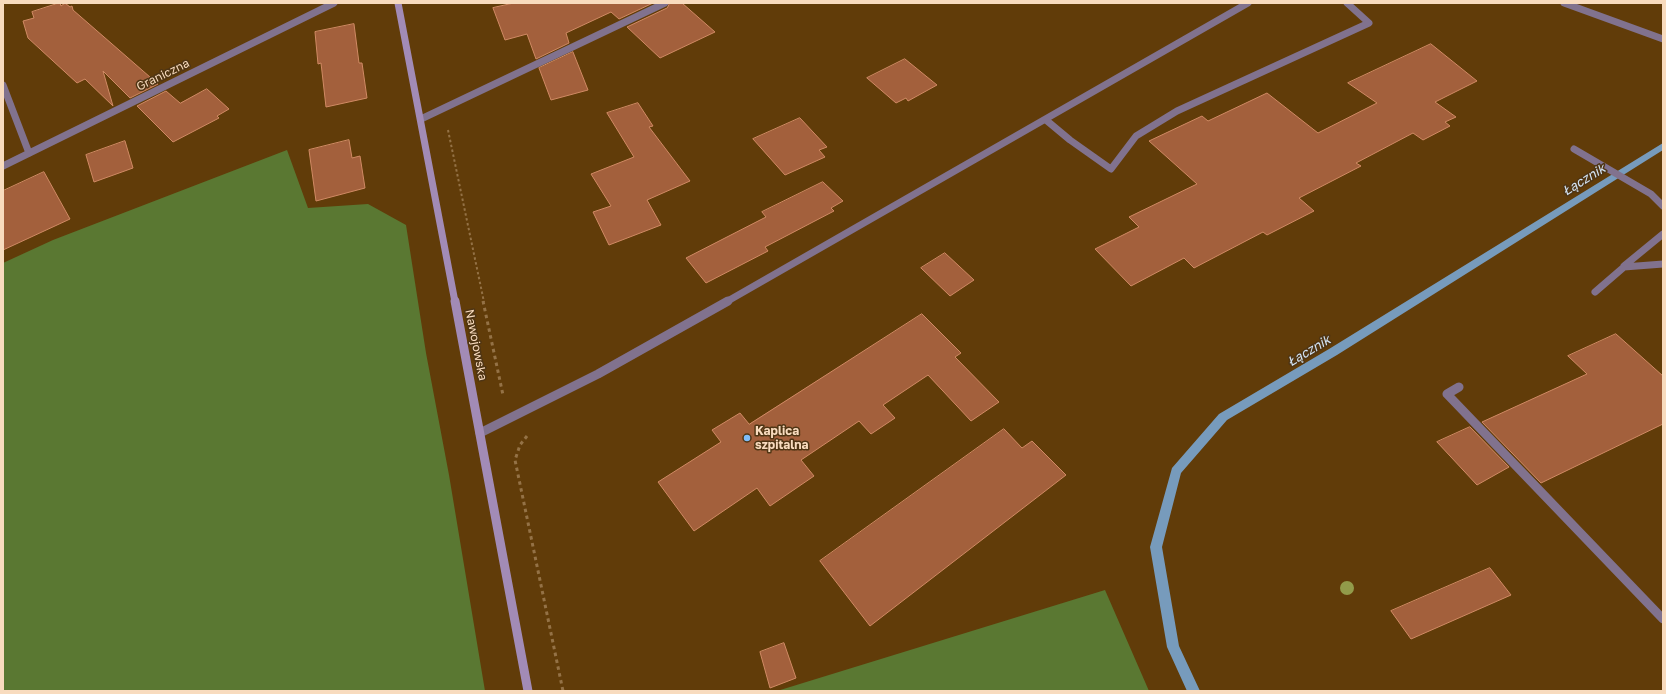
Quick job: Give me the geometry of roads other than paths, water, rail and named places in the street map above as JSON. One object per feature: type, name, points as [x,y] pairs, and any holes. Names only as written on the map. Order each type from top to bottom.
[{"type":"street","name":"Graniczna","points":[[3,166],[334,3]]},
{"type":"street","name":"Nawojowska","points":[[398,3],[528,691]]},
{"type":"street","points":[[421,119],[665,3]]},
{"type":"street","points":[[480,432],[598,374],[1046,120],[1248,3]]},
{"type":"street","points":[[1046,120],[1070,140],[1111,169],[1136,136],[1177,111],[1368,23],[1346,3]]},
{"type":"street","points":[[1564,3],[1663,39]]},
{"type":"street","points":[[3,85],[29,153]]},
{"type":"street","points":[[1574,149],[1651,194],[1663,206]]},
{"type":"street","points":[[1595,292],[1663,234]]},
{"type":"street","points":[[1624,267],[1663,264]]},
{"type":"street","points":[[1459,387],[1447,394],[1663,620]]},
{"type":"waterway","name":"Łącznik","points":[[1194,691],[1173,647],[1156,547],[1176,471],[1223,417],[1333,352],[1663,146]]},
{"type":"place","name":"Kaplica szpitalna","points":[[747,438]]}]
